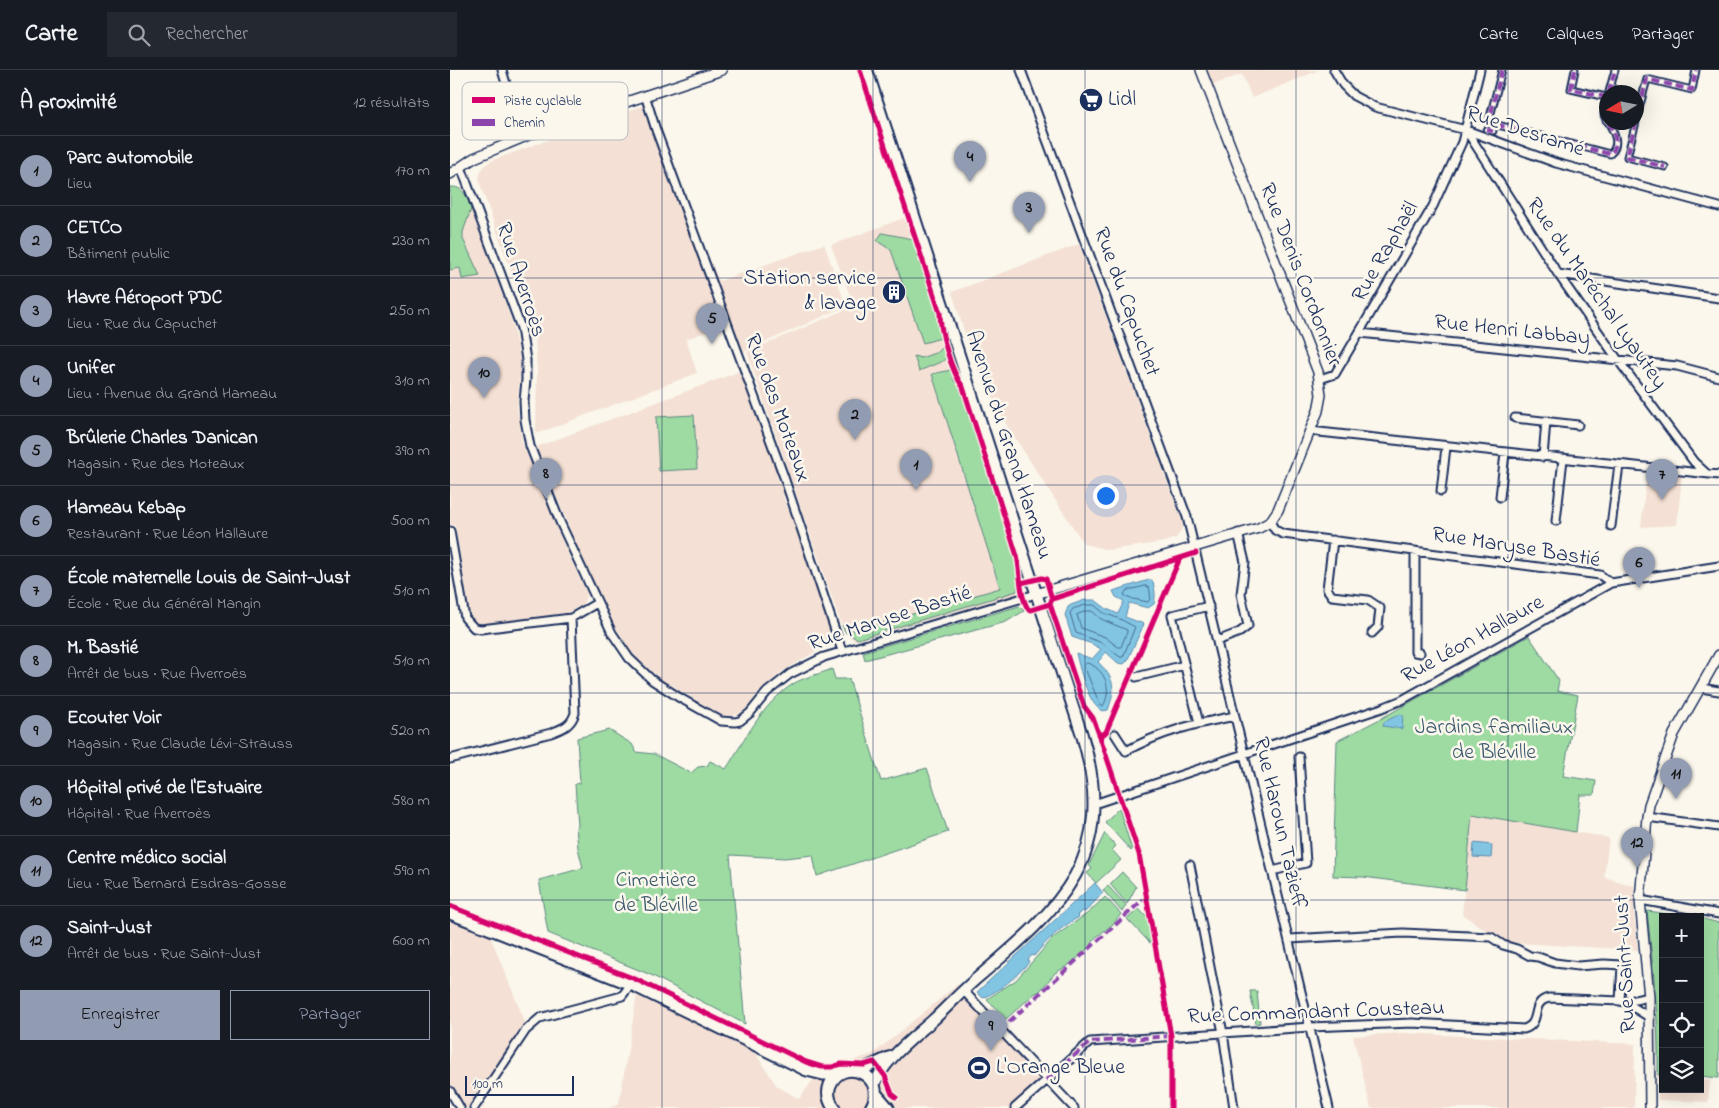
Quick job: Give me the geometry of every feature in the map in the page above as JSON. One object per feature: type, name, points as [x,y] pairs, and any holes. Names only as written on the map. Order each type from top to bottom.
[{"type":"main road","name":"Avenue du Grand Hameau","points":[[868,70],[1086,749],[1092,778],[1094,804],[1092,826],[1084,856],[1064,895],[1036,926],[963,990],[894,1056],[876,1080],[875,1089]]},
{"type":"main road","points":[[450,913],[631,984],[807,1070],[823,1074],[846,1071],[859,1072],[870,1079],[888,1108]]},
{"type":"main road","name":"Avenue du Grand Hameau","points":[[859,1072],[894,1056]]},
{"type":"main road","points":[[807,1070],[829,1090]]},
{"type":"main road","points":[[834,1108],[829,1097],[829,1090],[831,1083],[840,1073]]},
{"type":"main road","points":[[871,1108],[874,1103],[875,1089]]},
{"type":"street","points":[[502,70],[506,82]]},
{"type":"street","points":[[628,101],[722,70]]},
{"type":"street","name":"Rue du Capuchet","points":[[1021,70],[1188,517],[1194,547]]},
{"type":"street","name":"Rue Denis Cordonnier","points":[[1201,70],[1320,379],[1321,395],[1310,431],[1278,510],[1270,522]]},
{"type":"street","name":"Rue Desramé","points":[[1334,70],[1343,85],[1354,96],[1364,103],[1375,107],[1466,130],[1556,163],[1719,207]]},
{"type":"street","name":"Rue Raphaël","points":[[1320,379],[1335,374],[1433,206],[1462,142],[1480,70]]},
{"type":"street","points":[[1502,70],[1490,117],[1491,122],[1494,124],[1610,154],[1614,150],[1616,139],[1612,130]]},
{"type":"street","points":[[1576,70],[1571,89],[1599,95]]},
{"type":"street","points":[[1611,85],[1615,70]]},
{"type":"street","points":[[1644,90],[1647,79],[1692,90],[1696,70]]},
{"type":"street","name":"Rue des Moteaux","points":[[645,95],[656,130],[784,477],[842,651]]},
{"type":"street","name":"Rue du Maréchal Lyautey","points":[[1466,130],[1558,274],[1618,360],[1694,462],[1706,473]]},
{"type":"street","points":[[1633,130],[1624,155],[1665,167]]},
{"type":"street","points":[[450,174],[486,152],[517,140]]},
{"type":"street","name":"Rue Averroès","points":[[461,167],[521,328],[526,366],[525,420],[530,446],[560,522],[597,603]]},
{"type":"street","points":[[1558,274],[1719,298]]},
{"type":"street","name":"Rue Henri Labbay","points":[[1360,333],[1677,366],[1719,377]]},
{"type":"street","points":[[1515,418],[1578,425]]},
{"type":"street","points":[[1543,457],[1546,421]]},
{"type":"street","points":[[1310,431],[1686,473],[1719,475]]},
{"type":"street","points":[[1441,491],[1446,447]]},
{"type":"street","points":[[1500,498],[1504,453]]},
{"type":"street","points":[[1556,521],[1563,459]]},
{"type":"street","points":[[1611,526],[1619,465]]},
{"type":"street","name":"Rue Maryse Bastié","points":[[597,603],[618,643],[637,666],[652,680],[721,721],[735,722],[740,721],[750,713],[767,692],[790,674],[824,657],[1259,528],[1270,522],[1275,530],[1283,534],[1600,575],[1611,583]]},
{"type":"street","points":[[450,531],[465,618],[474,628],[481,629],[571,618],[597,603]]},
{"type":"street","points":[[1217,641],[1240,632],[1248,626],[1241,594],[1245,562],[1238,533]]},
{"type":"street","points":[[1333,540],[1327,589],[1332,596],[1368,600],[1380,608],[1378,627],[1372,633]]},
{"type":"street","name":"Rue Haroun Tazieff","points":[[1194,547],[1329,1108]]},
{"type":"street","name":"Rue Maryse Bastié","points":[[1414,551],[1415,652],[1420,653]]},
{"type":"street","name":"Rue Léon Hallaure","points":[[1094,804],[1368,714],[1402,700],[1611,583],[1719,566]]},
{"type":"street","points":[[1199,723],[1172,615],[1209,606]]},
{"type":"street","points":[[450,759],[520,739],[551,733],[566,727],[573,721],[575,713],[571,618]]},
{"type":"street","name":"Rue Saint-Just","points":[[1650,1108],[1649,997],[1640,900],[1647,817],[1649,805],[1674,734],[1719,655]]},
{"type":"street","points":[[1136,677],[1185,665]]},
{"type":"street","points":[[1701,688],[1719,691]]},
{"type":"street","points":[[1115,734],[1126,750],[1149,738],[1173,730],[1235,716]]},
{"type":"street","points":[[1272,871],[1306,863],[1300,757]]},
{"type":"street","points":[[1647,817],[1719,827]]},
{"type":"street","points":[[1190,865],[1223,1033],[1234,1108]]},
{"type":"street","points":[[1640,900],[1719,914]]},
{"type":"street","points":[[1289,939],[1403,933],[1491,938],[1502,945],[1518,949],[1530,956],[1555,963],[1578,966],[1622,965],[1622,1002],[1649,1017]]},
{"type":"street","points":[[474,1108],[526,1030],[540,1018],[622,996],[631,984]]},
{"type":"street","points":[[963,990],[1074,1108]]},
{"type":"street","name":"Rue Commandant Cousteau","points":[[1014,1108],[1090,1042],[1310,1026],[1412,1023],[1524,1030],[1534,1022],[1540,1001],[1544,999],[1622,1002],[1649,997]]},
{"type":"street","points":[[450,1091],[460,1108]]},
{"type":"shaded area","points":[[1207,70],[1319,70],[1252,98],[1242,74],[1213,85]]},
{"type":"shaded area","points":[[645,105],[719,281],[824,244],[846,306],[734,356],[723,326],[686,339],[697,373],[536,434],[537,369],[535,339],[479,181],[480,173],[485,165],[493,160],[548,140],[628,140],[628,111]]},
{"type":"shaded area","points":[[450,187],[459,188],[466,194],[512,322],[521,365],[517,406],[522,442],[564,545],[587,594],[583,604],[567,613],[479,624],[471,618],[455,525],[450,525]]},
{"type":"shaded area","points":[[904,218],[938,312],[1021,583],[1017,594],[855,641],[844,632],[747,352],[854,306],[831,245]]},
{"type":"shaded area","points":[[1079,244],[1183,524],[1176,538],[1165,542],[1109,550],[1084,544],[1004,421],[974,362],[952,292]]},
{"type":"shaded area","points":[[741,371],[779,474],[777,477],[778,481],[783,483],[786,493],[783,496],[788,509],[792,509],[830,628],[829,639],[823,647],[782,672],[760,691],[745,710],[731,716],[721,715],[659,678],[632,653],[615,626],[593,584],[536,447]]},
{"type":"shaded area","points":[[1647,472],[1682,476],[1677,525],[1641,527]]},
{"type":"shaded area","points":[[1472,814],[1609,838],[1604,877],[1634,886],[1634,917],[1638,950],[1502,942],[1462,914]]},
{"type":"shaded area","points":[[450,919],[489,933],[530,1035],[481,1101],[484,1108],[464,1108],[450,1085]]},
{"type":"shaded area","points":[[958,984],[1046,1080],[1020,1108],[609,1108],[619,1104],[637,995],[754,1051],[777,1086],[799,1099],[825,1064],[848,1062],[873,1054]]},
{"type":"shaded area","points":[[1402,1033],[1635,1044],[1634,1108],[1371,1108],[1353,1036]]},
{"type":"shaded area","points":[[1658,1075],[1659,1093],[1704,1093],[1704,1079],[1710,1080],[1708,1102],[1658,1100]]},
{"type":"green space","points":[[450,187],[462,190],[470,205],[471,209],[463,232],[463,239],[480,276],[462,279],[460,268],[450,270]]},
{"type":"green space","points":[[882,233],[913,239],[938,312],[941,338],[923,343],[891,250],[877,241]]},
{"type":"green space","points":[[944,346],[947,357],[943,361],[919,371],[914,356],[921,358],[938,352]]},
{"type":"green space","points":[[951,370],[954,381],[959,386],[1019,571],[1017,591],[858,639],[846,633],[842,625],[855,631],[1000,588],[932,374]]},
{"type":"green space","points":[[694,415],[697,469],[659,471],[656,417]]},
{"type":"green space","points":[[1019,606],[1024,611],[1006,622],[865,660],[863,652]]},
{"type":"green space","name":"Jardins familiaux de Bléville","points":[[1529,636],[1559,681],[1557,691],[1578,695],[1563,776],[1596,781],[1594,795],[1580,795],[1576,832],[1472,814],[1465,890],[1363,877],[1333,876],[1337,741]]},
{"type":"green space","name":"Cimetière de Bléville","points":[[832,669],[835,679],[849,679],[881,781],[927,768],[948,832],[817,876],[813,855],[785,858],[730,855],[745,1024],[651,975],[548,933],[539,880],[583,868],[578,848],[576,827],[578,826],[575,784],[580,783],[577,738],[609,730],[632,744],[636,752],[654,754],[691,773],[698,767],[707,766],[710,761],[726,769],[763,712],[782,692],[807,677]]},
{"type":"green space","points":[[1119,808],[1132,850],[1131,851],[1105,822]]},
{"type":"green space","points":[[1105,833],[1116,846],[1112,850],[1121,860],[1096,883],[1087,873],[1092,869],[1089,865]]},
{"type":"green space","points":[[1122,872],[1136,887],[1127,904],[1110,884]]},
{"type":"green space","points":[[1108,886],[1126,905],[1122,912],[1103,890]]},
{"type":"green space","points":[[1105,897],[1121,914],[1113,924],[1094,939],[1080,956],[1055,973],[1040,991],[1006,1019],[987,999],[1016,980],[1054,937],[1088,913]]},
{"type":"green space","points":[[1139,909],[1150,921],[1152,943],[1127,919]]},
{"type":"green space","points":[[1647,911],[1662,913],[1659,913],[1659,1075],[1657,1013]]},
{"type":"green space","points":[[1704,919],[1719,923],[1719,1078],[1704,1076]]},
{"type":"green space","points":[[1250,991],[1257,991],[1260,1023],[1256,1024]]},
{"type":"water","points":[[1152,580],[1154,586],[1154,604],[1148,608],[1129,603],[1125,617],[1144,624],[1127,661],[1124,664],[1118,663],[1106,652],[1098,662],[1111,679],[1113,690],[1108,710],[1102,711],[1092,701],[1088,693],[1076,653],[1092,659],[1101,649],[1072,637],[1065,615],[1068,607],[1085,600],[1095,600],[1118,614],[1124,601],[1116,597],[1113,591]]},
{"type":"water","points":[[1400,714],[1403,715],[1402,729],[1383,726],[1384,722]]},
{"type":"water","points":[[1474,843],[1492,845],[1491,858],[1473,857]]},
{"type":"water","points":[[1095,883],[1103,893],[1085,912],[1083,911],[1077,915],[1079,917],[1055,934],[1034,956],[1032,955],[1028,960],[1029,962],[1019,973],[990,995],[983,998],[977,992]]},
{"type":"marked path","points":[[1502,70],[1490,117],[1491,122],[1494,124],[1610,154],[1616,143],[1612,130]]},
{"type":"marked path","points":[[1575,70],[1571,89],[1599,95]]},
{"type":"marked path","points":[[1611,85],[1615,70]]},
{"type":"marked path","points":[[1644,90],[1647,79],[1692,90],[1696,70]]},
{"type":"marked path","points":[[1487,130],[1493,131]]},
{"type":"marked path","points":[[1634,130],[1627,157],[1665,167]]},
{"type":"marked path","points":[[1000,1030],[1147,896]]},
{"type":"marked path","points":[[1046,1080],[1090,1042],[1171,1036]]},
{"type":"cycle path","points":[[860,70],[940,313],[947,351],[954,371],[963,387],[1017,556],[1025,603],[1028,609],[1031,610],[1050,604]]},
{"type":"cycle path","points":[[1052,599],[1196,553]]},
{"type":"cycle path","points":[[1100,737],[1106,732],[1180,558]]},
{"type":"cycle path","points":[[1021,583],[1042,578],[1046,579],[1052,599],[1050,604],[1084,706],[1093,718],[1139,854],[1171,1036],[1171,1108]]},
{"type":"cycle path","points":[[450,906],[635,979],[806,1062],[822,1067],[832,1067],[841,1064],[864,1065],[874,1062],[885,1076],[892,1094],[896,1097]]},
{"type":"place","name":"Lidl","points":[[1091,100]]},
{"type":"place","name":"Unifer","points":[[970,182]]},
{"type":"place","name":"Havre Aéroport PDC","points":[[1029,233]]},
{"type":"place","name":"Station service & lavage","points":[[894,292]]},
{"type":"place","name":"Brûlerie Charles Danican","points":[[712,344]]},
{"type":"place","name":"Hôpital privé de l'Estuaire","points":[[484,398]]},
{"type":"place","name":"CETCO","points":[[855,440]]},
{"type":"place","name":"Parc automobile","points":[[916,490]]},
{"type":"place","name":"M. Bastié","points":[[546,499]]},
{"type":"place","name":"École maternelle Louis de Saint-Just","points":[[1662,500]]},
{"type":"place","name":"Hameau Kebap","points":[[1639,588]]},
{"type":"place","name":"Centre médico social","points":[[1676,799]]},
{"type":"place","name":"Saint-Just","points":[[1637,868]]},
{"type":"place","name":"Ecouter Voir","points":[[991,1051]]},
{"type":"place","name":"L'Orange Bleue","points":[[979,1068]]}]
